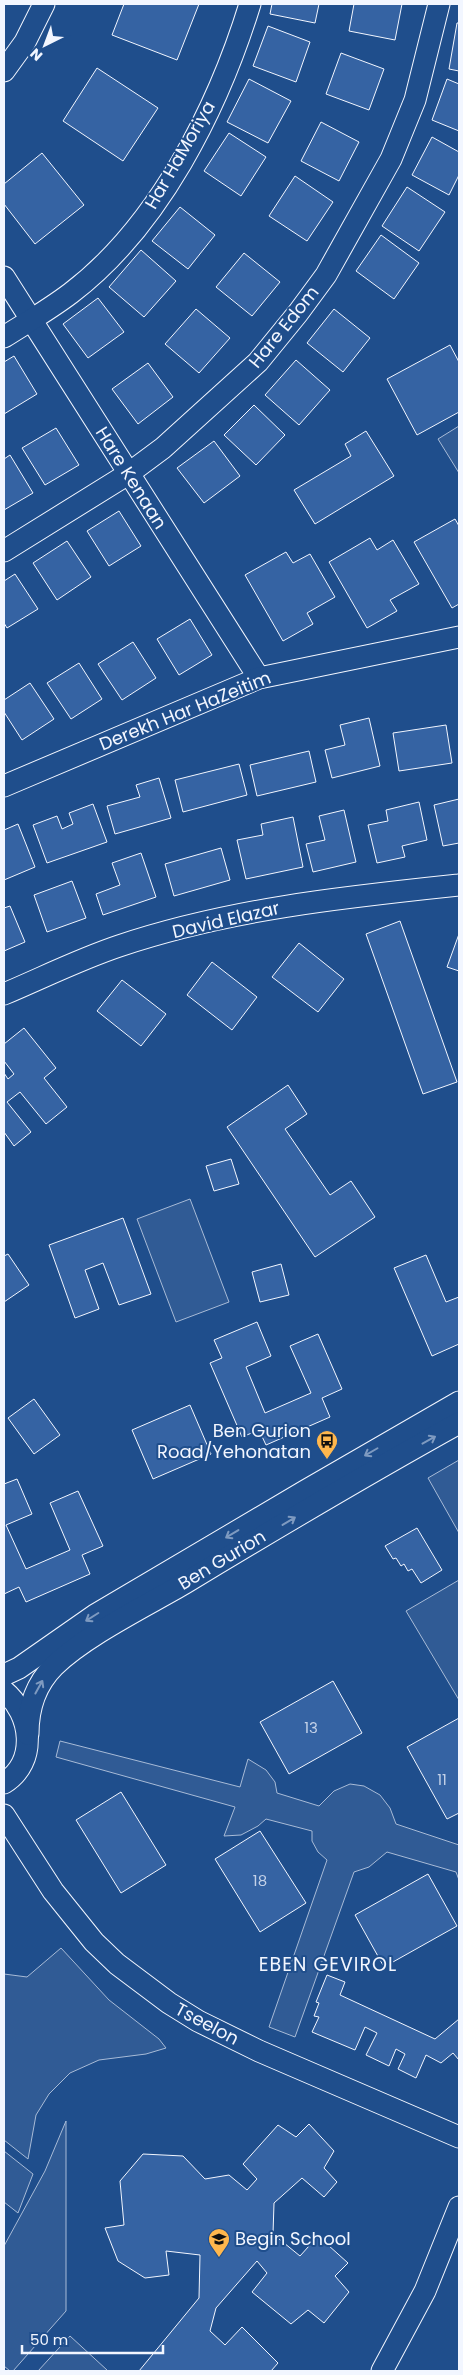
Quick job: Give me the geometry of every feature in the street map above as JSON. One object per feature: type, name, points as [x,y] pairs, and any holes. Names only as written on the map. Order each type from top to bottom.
[{"type":"street","points":[[4,71],[25,42],[44,4]]},
{"type":"street","name":"Har HaMoriya","points":[[4,337],[71,293],[104,263],[157,201],[203,121],[238,44],[250,4]]},
{"type":"street","name":"Hare Edom","points":[[4,551],[128,474],[170,442],[258,362],[326,275],[391,159],[415,100],[439,4]]},
{"type":"street","name":"Hare Kenaan","points":[[4,277],[259,678]]},
{"type":"street","name":"Derekh Har HaZeitim","points":[[4,786],[259,678],[459,637]]},
{"type":"street","name":"David Elazar","points":[[4,994],[119,946],[188,928],[301,903],[459,885]]},
{"type":"street","name":"Ben Gurion","points":[[4,1675],[19,1668],[95,1615],[304,1490],[459,1402]]},
{"type":"street","name":"Ben Gurion","points":[[8,1781],[25,1758],[28,1716],[32,1700],[45,1676],[63,1658],[105,1630],[302,1513],[459,1423]]},
{"type":"street","points":[[4,1691],[19,1708],[28,1734]]},
{"type":"street","name":"Tseelon","points":[[8,1781],[10,1822],[53,1891],[94,1942],[117,1964],[169,2004],[198,2022],[259,2051],[459,2137]]},
{"type":"street","points":[[382,2371],[425,2291],[459,2207]]},
{"type":"shaded area","points":[[459,426],[459,473],[438,439]]},
{"type":"shaded area","points":[[190,1199],[229,1302],[176,1322],[137,1219]]},
{"type":"shaded area","points":[[459,1460],[459,1533],[428,1478]]},
{"type":"shaded area","points":[[459,1580],[459,1700],[406,1611]]},
{"type":"shaded area","points":[[60,1741],[240,1787],[248,1759],[266,1770],[275,1782],[277,1793],[319,1806],[334,1791],[350,1784],[364,1786],[380,1795],[390,1808],[396,1824],[459,1845],[459,1880],[456,1872],[387,1852],[369,1867],[354,1872],[295,2037],[269,2027],[327,1860],[318,1852],[312,1841],[312,1831],[266,1819],[258,1826],[241,1835],[224,1836],[235,1807],[56,1757]]},
{"type":"shaded area","points":[[61,1948],[109,2000],[159,2039],[166,2048],[146,2054],[99,2060],[70,2073],[49,2094],[36,2115],[28,2159],[4,2140],[4,1974],[27,1977]]},
{"type":"shaded area","points":[[66,2121],[66,2311],[13,2371],[10,2371],[4,2366],[4,2246],[45,2171]]},
{"type":"shaded area","points":[[4,2151],[33,2174],[18,2213],[4,2202]]},
{"type":"shaded area","points":[[70,2336],[107,2370],[38,2371]]},
{"type":"building","points":[[124,4],[199,4],[177,60],[112,35]]},
{"type":"building","points":[[272,4],[319,4],[315,23],[270,14]]},
{"type":"building","points":[[354,4],[402,4],[395,40],[349,31]]},
{"type":"building","points":[[457,23],[459,23],[459,71],[449,69]]},
{"type":"building","points":[[268,26],[310,42],[296,82],[253,66]]},
{"type":"building","points":[[341,53],[384,69],[369,110],[326,94]]},
{"type":"building","points":[[97,68],[158,108],[123,161],[63,121]]},
{"type":"building","points":[[249,79],[291,101],[268,143],[227,122]]},
{"type":"building","points":[[447,79],[459,84],[459,131],[432,120]]},
{"type":"building","points":[[321,122],[359,142],[339,181],[301,161]]},
{"type":"building","points":[[229,133],[266,157],[241,196],[204,171]]},
{"type":"building","points":[[432,137],[459,152],[459,175],[449,195],[412,175]]},
{"type":"building","points":[[42,153],[84,205],[35,244],[4,204],[4,184]]},
{"type":"building","points":[[295,176],[333,202],[307,241],[269,216]]},
{"type":"building","points":[[407,187],[445,212],[419,251],[382,226]]},
{"type":"building","points":[[180,207],[215,235],[188,269],[152,241]]},
{"type":"building","points":[[381,235],[419,263],[394,299],[356,271]]},
{"type":"building","points":[[141,250],[176,281],[144,317],[109,287]]},
{"type":"building","points":[[244,253],[280,282],[252,316],[216,287]]},
{"type":"building","points":[[98,298],[124,332],[88,358],[63,324]]},
{"type":"building","points":[[196,309],[230,338],[199,373],[165,344]]},
{"type":"building","points":[[334,309],[370,338],[343,372],[307,343]]},
{"type":"building","points":[[450,345],[459,362],[459,412],[417,435],[387,379]]},
{"type":"building","points":[[14,356],[37,394],[4,414],[4,362]]},
{"type":"building","points":[[296,360],[330,390],[299,425],[265,395]]},
{"type":"building","points":[[148,363],[173,397],[138,424],[112,389]]},
{"type":"building","points":[[254,405],[285,435],[256,465],[224,435]]},
{"type":"building","points":[[56,428],[79,465],[45,485],[22,448]]},
{"type":"building","points":[[366,431],[394,476],[315,524],[294,490],[351,456],[345,444]]},
{"type":"building","points":[[214,441],[240,476],[204,503],[177,468]]},
{"type":"building","points":[[10,455],[33,493],[4,510],[4,459]]},
{"type":"building","points":[[119,511],[141,546],[109,566],[87,531]]},
{"type":"building","points":[[455,519],[459,526],[459,604],[452,608],[414,542]]},
{"type":"building","points":[[370,538],[377,550],[393,540],[419,584],[390,600],[397,611],[367,628],[329,562]]},
{"type":"building","points":[[67,541],[91,577],[57,600],[33,563]]},
{"type":"building","points":[[286,552],[293,563],[310,554],[335,597],[307,613],[313,624],[283,641],[245,575]]},
{"type":"building","points":[[15,574],[38,609],[7,628],[4,623],[4,581]]},
{"type":"building","points":[[190,619],[212,655],[179,675],[157,639]]},
{"type":"building","points":[[133,642],[156,678],[122,700],[98,664]]},
{"type":"building","points":[[79,663],[102,699],[71,719],[47,683]]},
{"type":"building","points":[[30,683],[54,719],[22,740],[4,712],[4,700]]},
{"type":"building","points":[[369,718],[380,766],[332,778],[325,750],[345,745],[340,725]]},
{"type":"building","points":[[446,725],[452,763],[399,771],[393,733]]},
{"type":"building","points":[[309,751],[316,782],[257,796],[250,765]]},
{"type":"building","points":[[239,764],[247,795],[183,812],[175,780]]},
{"type":"building","points":[[159,778],[171,818],[115,834],[107,806],[140,797],[136,785]]},
{"type":"building","points":[[459,799],[459,843],[443,846],[434,805]]},
{"type":"building","points":[[419,802],[427,840],[402,846],[405,857],[377,863],[368,825],[388,821],[386,810]]},
{"type":"building","points":[[93,804],[107,842],[47,863],[33,825],[57,816],[62,829],[73,824],[69,813]]},
{"type":"building","points":[[344,810],[356,862],[313,872],[306,844],[325,840],[319,816]]},
{"type":"building","points":[[293,817],[303,867],[246,879],[237,840],[263,835],[261,824]]},
{"type":"building","points":[[18,824],[35,867],[4,880],[4,830]]},
{"type":"building","points":[[221,848],[230,880],[174,896],[165,864]]},
{"type":"building","points":[[141,853],[156,897],[103,915],[96,894],[120,885],[112,863]]},
{"type":"building","points":[[72,881],[86,918],[47,932],[34,895]]},
{"type":"building","points":[[10,906],[25,942],[4,951],[4,908]]},
{"type":"building","points":[[400,921],[457,1082],[423,1094],[366,934]]},
{"type":"building","points":[[459,934],[459,971],[447,967]]},
{"type":"building","points":[[299,943],[344,979],[318,1012],[272,977]]},
{"type":"building","points":[[212,962],[257,997],[232,1030],[187,995]]},
{"type":"building","points":[[122,980],[166,1014],[141,1046],[97,1011]]},
{"type":"building","points":[[24,1028],[56,1068],[44,1078],[67,1107],[46,1124],[20,1092],[7,1102],[31,1132],[14,1146],[4,1132],[4,1073],[8,1079],[14,1074],[4,1061],[4,1044]]},
{"type":"building","points":[[288,1085],[307,1114],[285,1129],[330,1195],[351,1181],[375,1217],[315,1257],[227,1127]]},
{"type":"building","points":[[231,1159],[239,1184],[214,1191],[206,1166]]},
{"type":"building","points":[[123,1218],[151,1294],[119,1305],[103,1263],[85,1270],[99,1309],[75,1318],[49,1245]]},
{"type":"building","points":[[8,1254],[29,1285],[4,1302],[4,1256]]},
{"type":"building","points":[[426,1255],[446,1302],[459,1297],[459,1344],[432,1356],[394,1268]]},
{"type":"building","points":[[281,1264],[289,1295],[260,1302],[252,1272]]},
{"type":"building","points":[[257,1322],[271,1356],[246,1367],[265,1413],[311,1393],[290,1346],[318,1334],[342,1389],[322,1398],[330,1417],[266,1445],[259,1430],[242,1437],[210,1363],[222,1358],[214,1340]]},
{"type":"building","points":[[34,1399],[60,1435],[34,1454],[8,1418]]},
{"type":"building","points":[[190,1405],[211,1454],[153,1479],[132,1430]]},
{"type":"building","points":[[17,1479],[32,1514],[6,1525],[26,1569],[70,1550],[50,1503],[78,1491],[103,1546],[82,1555],[90,1574],[26,1602],[19,1587],[4,1594],[4,1484]]},
{"type":"building","points":[[417,1528],[442,1570],[421,1583],[412,1569],[408,1571],[404,1564],[401,1566],[396,1558],[393,1559],[385,1546]]},
{"type":"building","points":[[333,1681],[362,1733],[289,1774],[260,1722]]},
{"type":"building","points":[[459,1718],[459,1813],[447,1819],[407,1747]]},
{"type":"building","points":[[121,1792],[166,1865],[121,1893],[76,1820]]},
{"type":"building","points":[[260,1831],[306,1903],[260,1932],[215,1859]]},
{"type":"building","points":[[428,1874],[457,1926],[384,1967],[355,1915]]},
{"type":"building","points":[[327,1975],[345,1982],[340,1995],[435,2039],[459,2019],[459,2060],[453,2053],[441,2063],[426,2055],[416,2078],[398,2069],[405,2054],[396,2049],[389,2066],[366,2055],[377,2033],[365,2027],[355,2050],[312,2032],[319,2017],[314,2016],[319,2003],[316,2002]]},
{"type":"building","points":[[309,2124],[334,2151],[324,2168],[337,2182],[324,2197],[302,2178],[274,2203],[273,2234],[300,2256],[318,2236],[348,2263],[335,2276],[349,2292],[324,2323],[308,2310],[291,2324],[252,2292],[267,2273],[257,2261],[216,2308],[210,2331],[225,2345],[242,2327],[278,2363],[271,2371],[139,2371],[199,2298],[200,2255],[166,2251],[169,2275],[145,2278],[118,2261],[105,2228],[124,2225],[120,2181],[143,2154],[183,2156],[205,2179],[229,2175],[247,2190],[257,2179],[243,2164],[278,2125],[296,2137]]},
{"type":"place","name":"Ben Gurion Road/Yehonatan","points":[[327,1460]]},
{"type":"place","name":"Begin School","points":[[219,2258]]},
{"type":"district","name":"EBEN GEVIROL","points":[[328,1964]]}]
